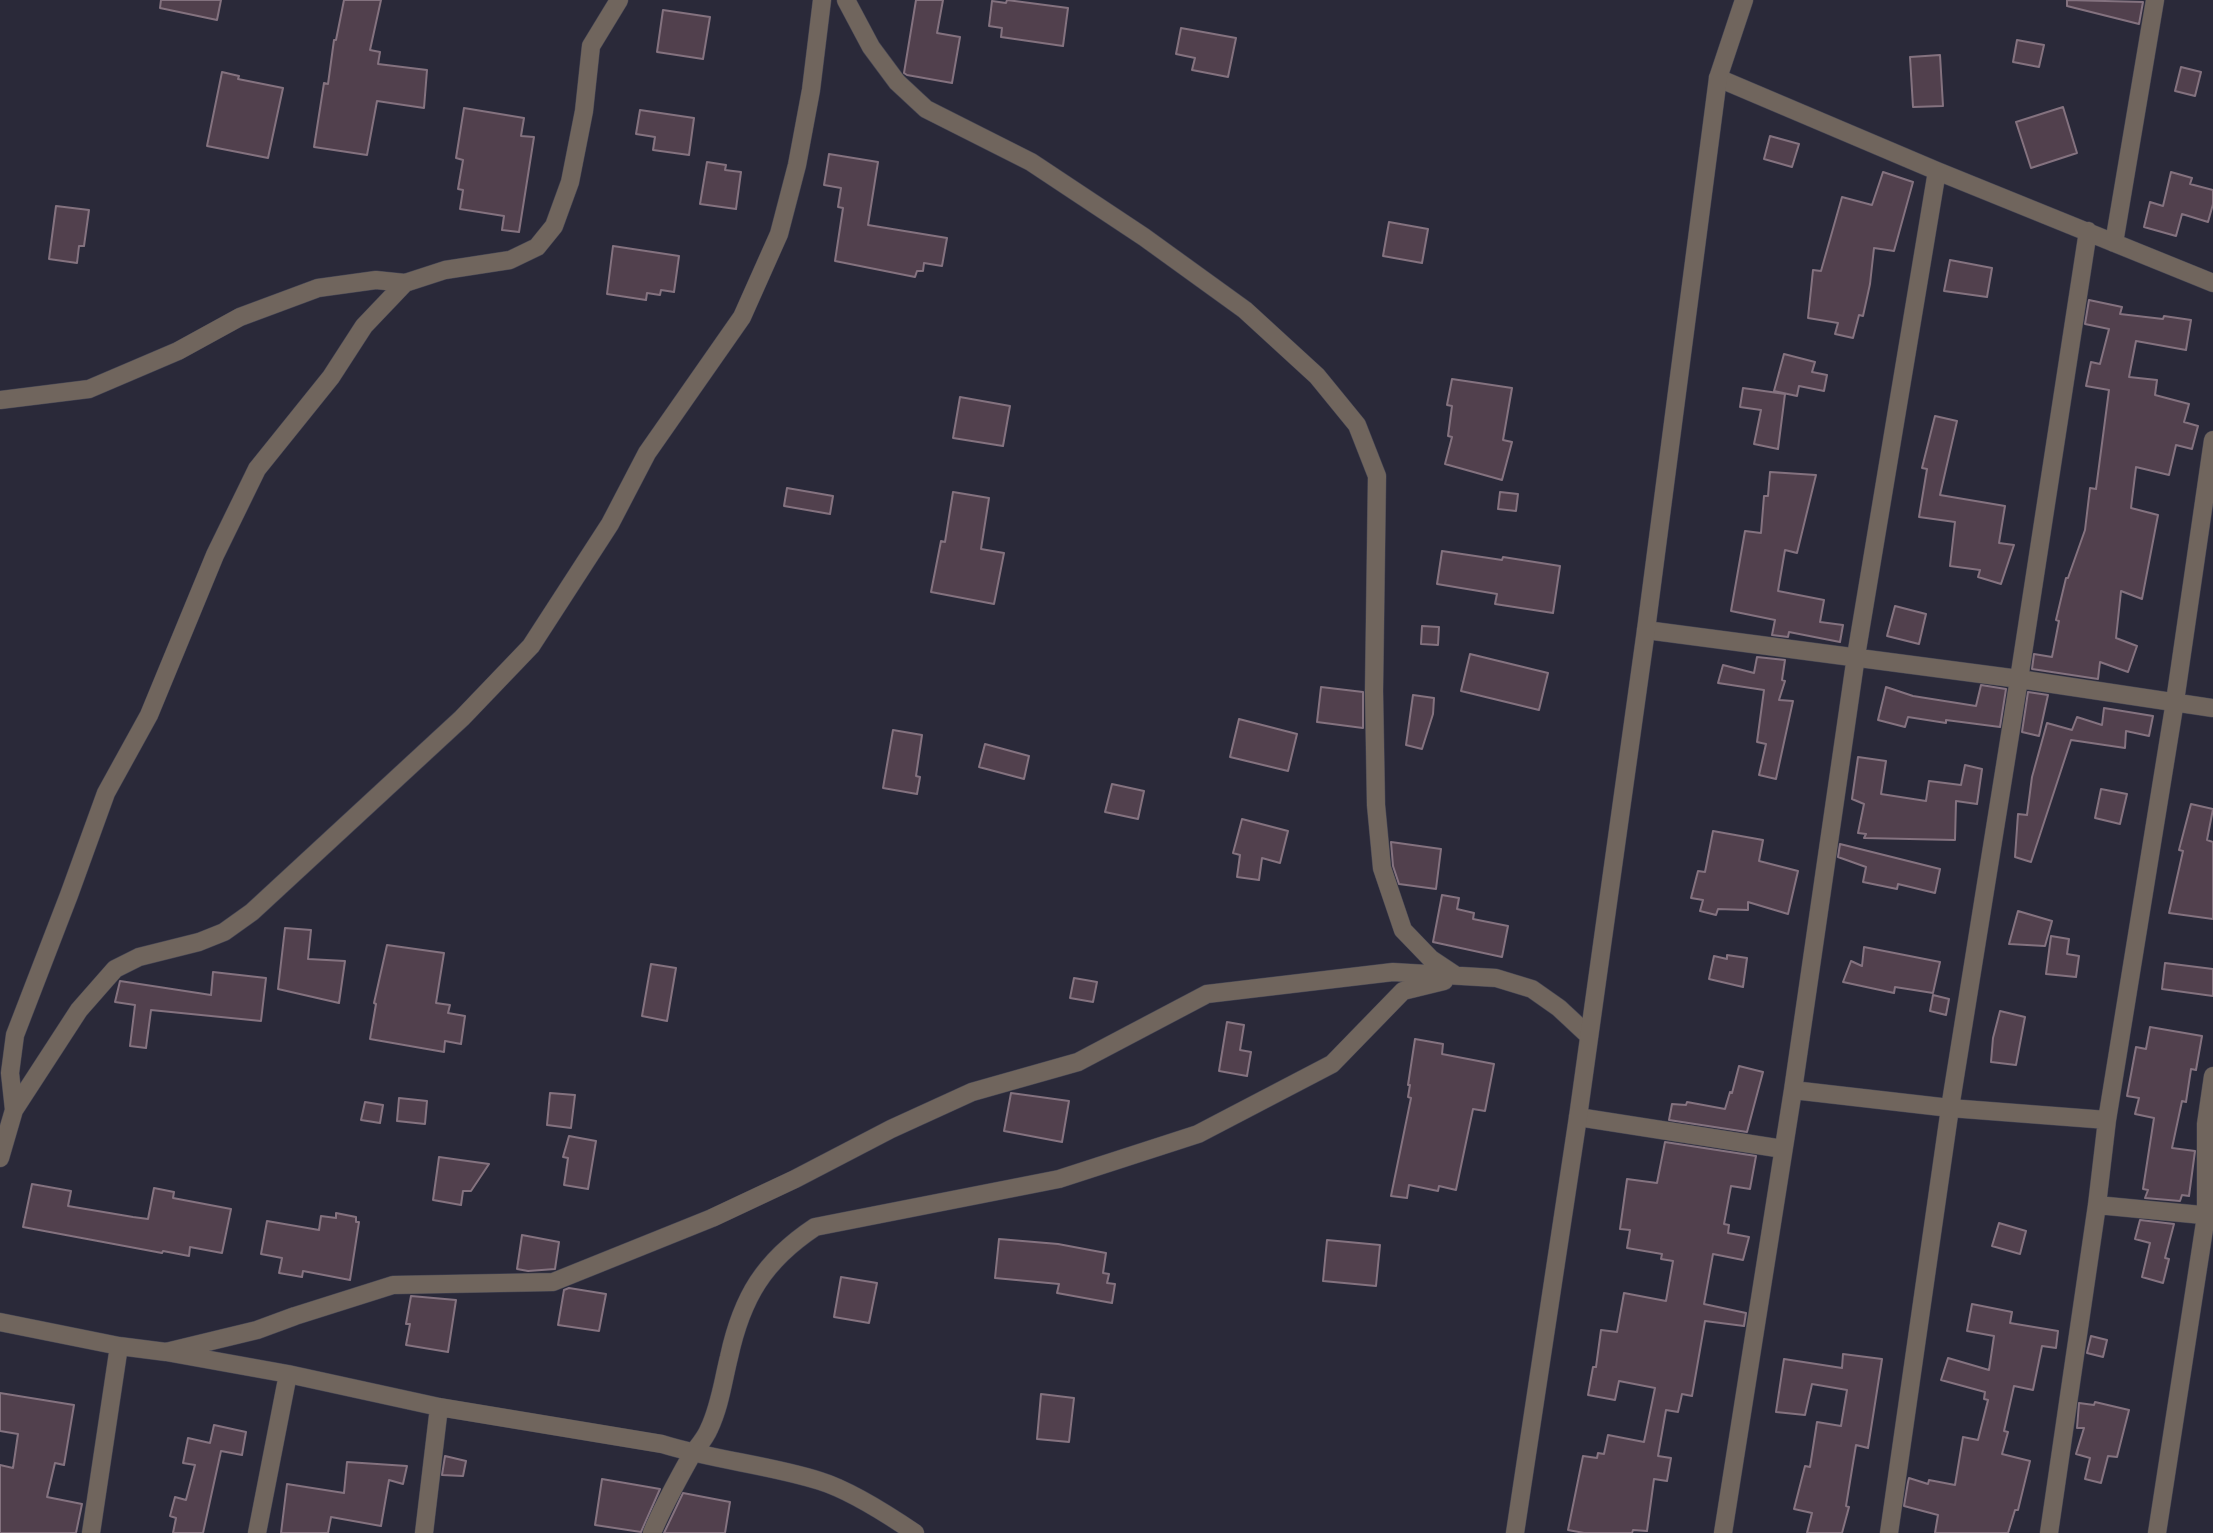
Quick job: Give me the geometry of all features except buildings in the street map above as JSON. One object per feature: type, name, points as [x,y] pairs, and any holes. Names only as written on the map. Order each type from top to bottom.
[{"type":"street","points":[[0,400],[89,389],[178,351],[240,317],[318,288],[376,280],[405,283],[445,270],[510,260],[537,247],[554,226],[572,170],[584,111],[591,46],[619,0]]},
{"type":"street","points":[[0,1158],[14,1110],[79,1010],[115,970],[139,957],[199,942],[224,932],[252,912],[462,718],[531,646],[610,524],[648,453],[742,317],[779,234],[797,165],[811,90],[822,0]]},
{"type":"street","points":[[846,0],[871,47],[897,82],[926,109],[1031,162],[1144,237],[1245,310],[1317,376],[1357,425],[1377,476],[1374,691],[1376,805],[1382,867],[1404,930],[1430,959],[1458,977]]},
{"type":"street","points":[[1515,1533],[1578,1117],[1646,630],[1718,78],[1744,0]]},
{"type":"street","points":[[2115,243],[2155,0]]},
{"type":"street","points":[[1718,78],[1937,171],[2213,283]]},
{"type":"street","points":[[1723,1533],[1793,1090],[1856,656],[1937,171]]},
{"type":"street","points":[[1889,1533],[1950,1108],[2088,231]]},
{"type":"street","points":[[14,1110],[10,1073],[15,1035],[106,793],[149,715],[215,555],[257,469],[331,377],[364,326],[405,283]]},
{"type":"street","points":[[2049,1533],[2107,1120],[2175,701],[2213,440]]},
{"type":"street","points":[[1646,630],[1856,656],[2213,708]]},
{"type":"street","points":[[166,1352],[257,1330],[393,1285],[553,1282],[712,1218],[972,1092],[1078,1062],[1207,994],[1393,972],[1496,978],[1532,989],[1559,1008],[1589,1036]]},
{"type":"street","points":[[652,1533],[692,1454],[709,1431],[720,1402],[736,1327],[747,1299],[774,1259],[796,1240],[815,1227],[1059,1179],[1198,1134],[1332,1064],[1403,991],[1458,977]]},
{"type":"street","points":[[2157,1533],[2209,1216],[2206,1124],[2213,1076]]},
{"type":"street","points":[[1793,1090],[1950,1108],[2107,1120]]},
{"type":"street","points":[[1578,1117],[1783,1149]]},
{"type":"street","points":[[2097,1205],[2209,1216]]},
{"type":"street","points":[[0,1322],[119,1346],[288,1374],[439,1407],[662,1444],[692,1454],[822,1481],[915,1533]]},
{"type":"street","points":[[91,1533],[119,1346]]},
{"type":"street","points":[[257,1533],[288,1374]]},
{"type":"street","points":[[424,1533],[439,1407]]}]
